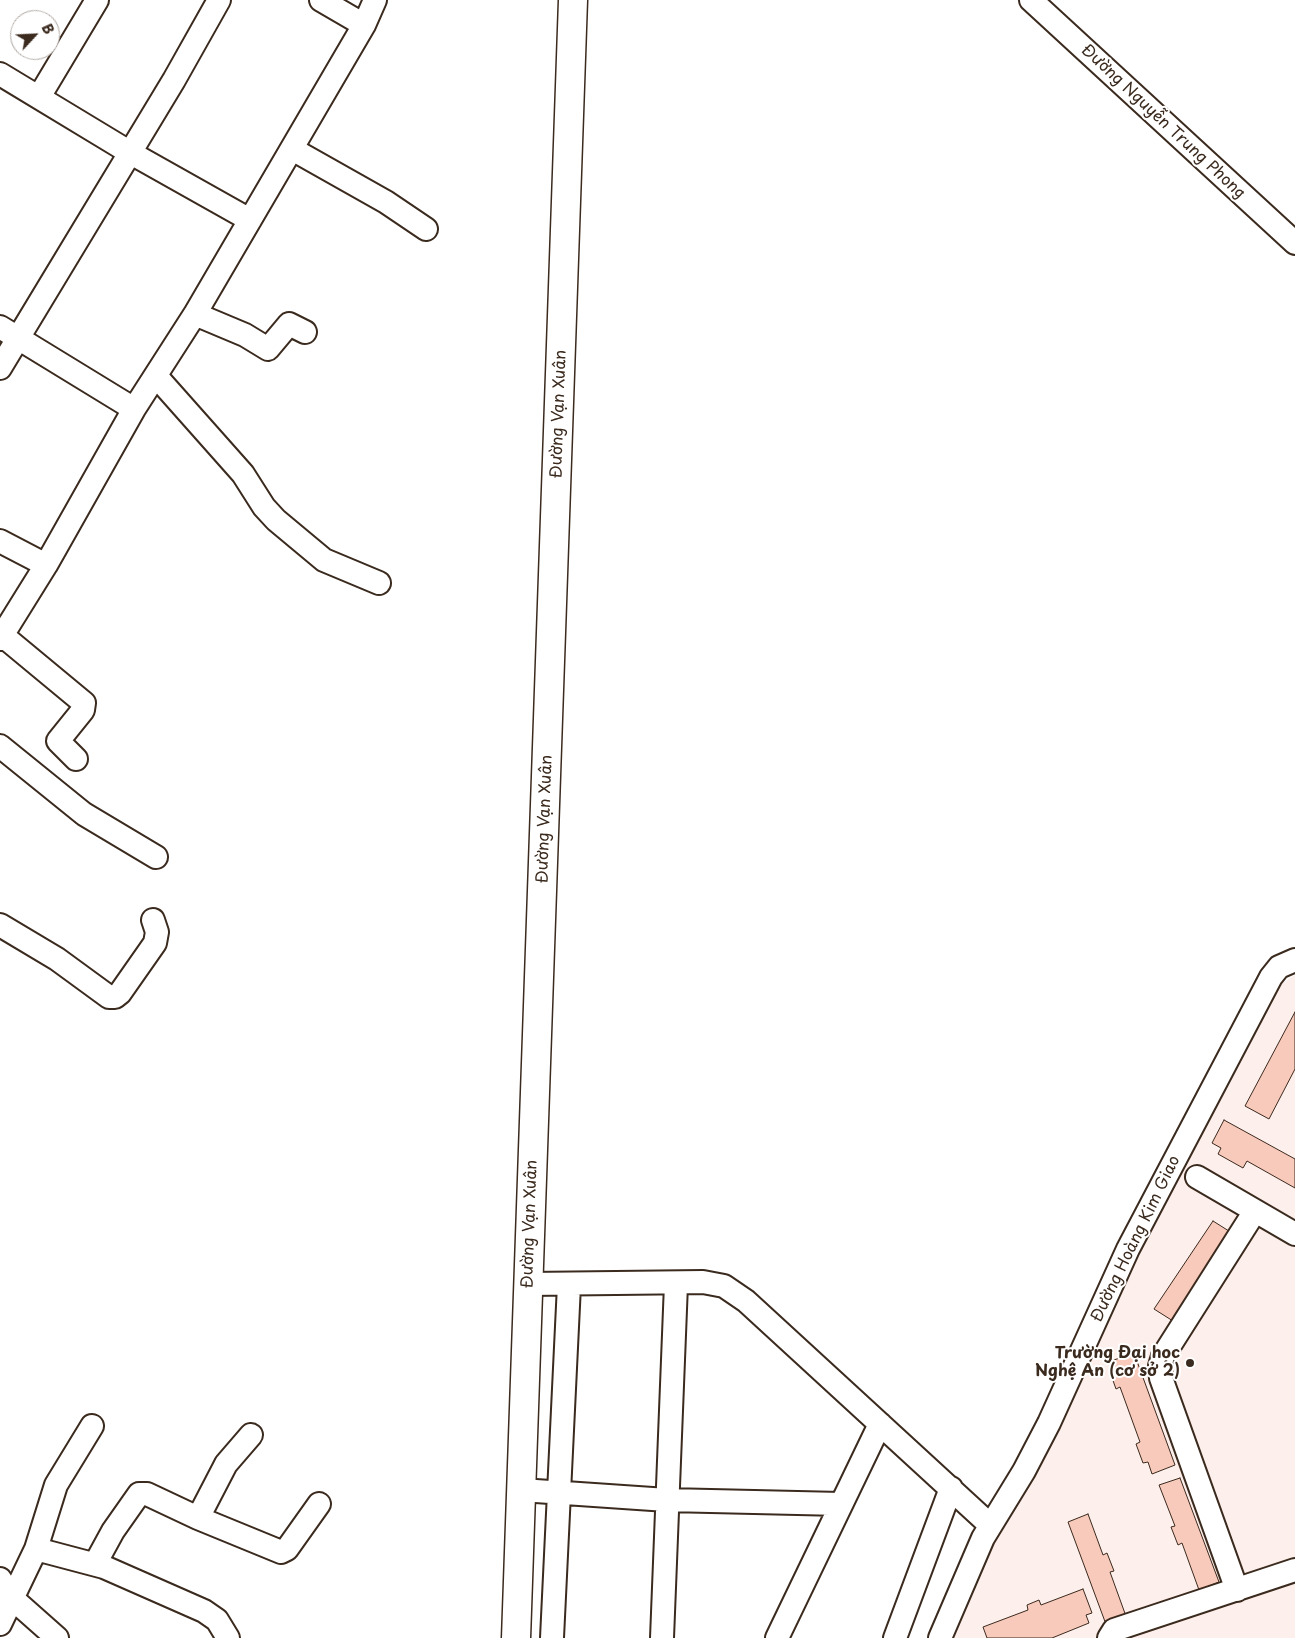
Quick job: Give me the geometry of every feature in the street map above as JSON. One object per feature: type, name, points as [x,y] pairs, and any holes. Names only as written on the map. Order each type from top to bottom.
[{"type":"main road","name":"Đường Vạn Xuân","points":[[516,1638],[573,0]]},
{"type":"street","points":[[39,97],[98,0]]},
{"type":"street","points":[[0,368],[9,332],[129,152],[174,80],[219,0]]},
{"type":"street","points":[[321,0],[364,25]]},
{"type":"street","points":[[76,759],[58,741],[83,710],[84,703],[1,637],[46,565],[134,409],[196,314],[364,25],[375,0]]},
{"type":"street","name":"Đường Nguyễn Trung Phong","points":[[1033,1],[1295,243]]},
{"type":"street","points":[[0,74],[129,152],[250,220]]},
{"type":"street","points":[[292,149],[386,202],[426,229]]},
{"type":"street","points":[[196,314],[231,328],[268,349],[289,324],[305,332]]},
{"type":"street","points":[[9,332],[134,409]]},
{"type":"street","points":[[156,376],[243,474],[264,507],[276,520],[324,560],[379,583]]},
{"type":"street","points":[[0,541],[46,565]]},
{"type":"street","points":[[0,746],[84,814],[156,857]]},
{"type":"street","points":[[0,925],[57,959],[109,997],[115,997],[120,993],[155,943],[157,932],[154,920]]},
{"type":"street","name":"Đường Hoàng Kim Giao","points":[[940,1638],[990,1525],[1039,1444],[1128,1249],[1272,977],[1279,967],[1295,960]]},
{"type":"street","points":[[1197,1177],[1295,1234]]},
{"type":"street","points":[[1237,1590],[1161,1378],[1160,1366],[1163,1356],[1255,1211]]},
{"type":"street","points":[[528,1284],[676,1284],[703,1282],[724,1286],[739,1296],[990,1525]]},
{"type":"street","points":[[662,1638],[676,1284]]},
{"type":"street","points":[[552,1638],[569,1285]]},
{"type":"street","points":[[777,1638],[880,1424]]},
{"type":"street","points":[[0,1624],[36,1548],[56,1485],[92,1426]]},
{"type":"street","points":[[198,1518],[226,1464],[251,1435]]},
{"type":"street","points":[[895,1638],[950,1488]]},
{"type":"street","points":[[521,1490],[667,1500],[841,1504]]},
{"type":"street","points":[[96,1564],[112,1531],[140,1494],[147,1494],[198,1518],[281,1552],[287,1549],[319,1504]]},
{"type":"street","points":[[36,1548],[96,1564],[204,1611],[217,1620],[228,1638]]},
{"type":"street","points":[[1109,1638],[1114,1630],[1295,1570]]},
{"type":"street","points":[[0,1579],[13,1599],[57,1638]]},
{"type":"shaded area","name":"Trường Đại học Nghệ An (cơ sở 2)","points":[[1295,975],[1295,1638],[946,1638],[1123,1283],[1273,989]]},
{"type":"building","points":[[1295,1012],[1295,1069],[1269,1119],[1245,1106]]},
{"type":"building","points":[[1224,1120],[1295,1159],[1295,1188],[1247,1161],[1243,1168],[1218,1154],[1221,1148],[1212,1143]]},
{"type":"building","points":[[1213,1221],[1232,1233],[1173,1321],[1154,1309]]},
{"type":"building","points":[[1134,1353],[1175,1465],[1152,1474],[1148,1462],[1143,1463],[1136,1444],[1140,1442],[1120,1387],[1116,1389],[1110,1372],[1114,1371],[1111,1361]]},
{"type":"building","points":[[1180,1478],[1219,1582],[1199,1590],[1182,1543],[1178,1545],[1171,1527],[1175,1526],[1159,1485]]},
{"type":"building","points":[[1088,1514],[1103,1555],[1107,1553],[1114,1571],[1110,1572],[1127,1619],[1107,1627],[1068,1522]]},
{"type":"building","points":[[1083,1589],[1092,1613],[1086,1615],[1089,1623],[1052,1638],[987,1638],[983,1627],[1028,1610],[1027,1605],[1039,1600],[1041,1605]]},
{"type":"place","name":"Trường Đại học Nghệ An (cơ sở 2)","points":[[1190,1363]]}]
